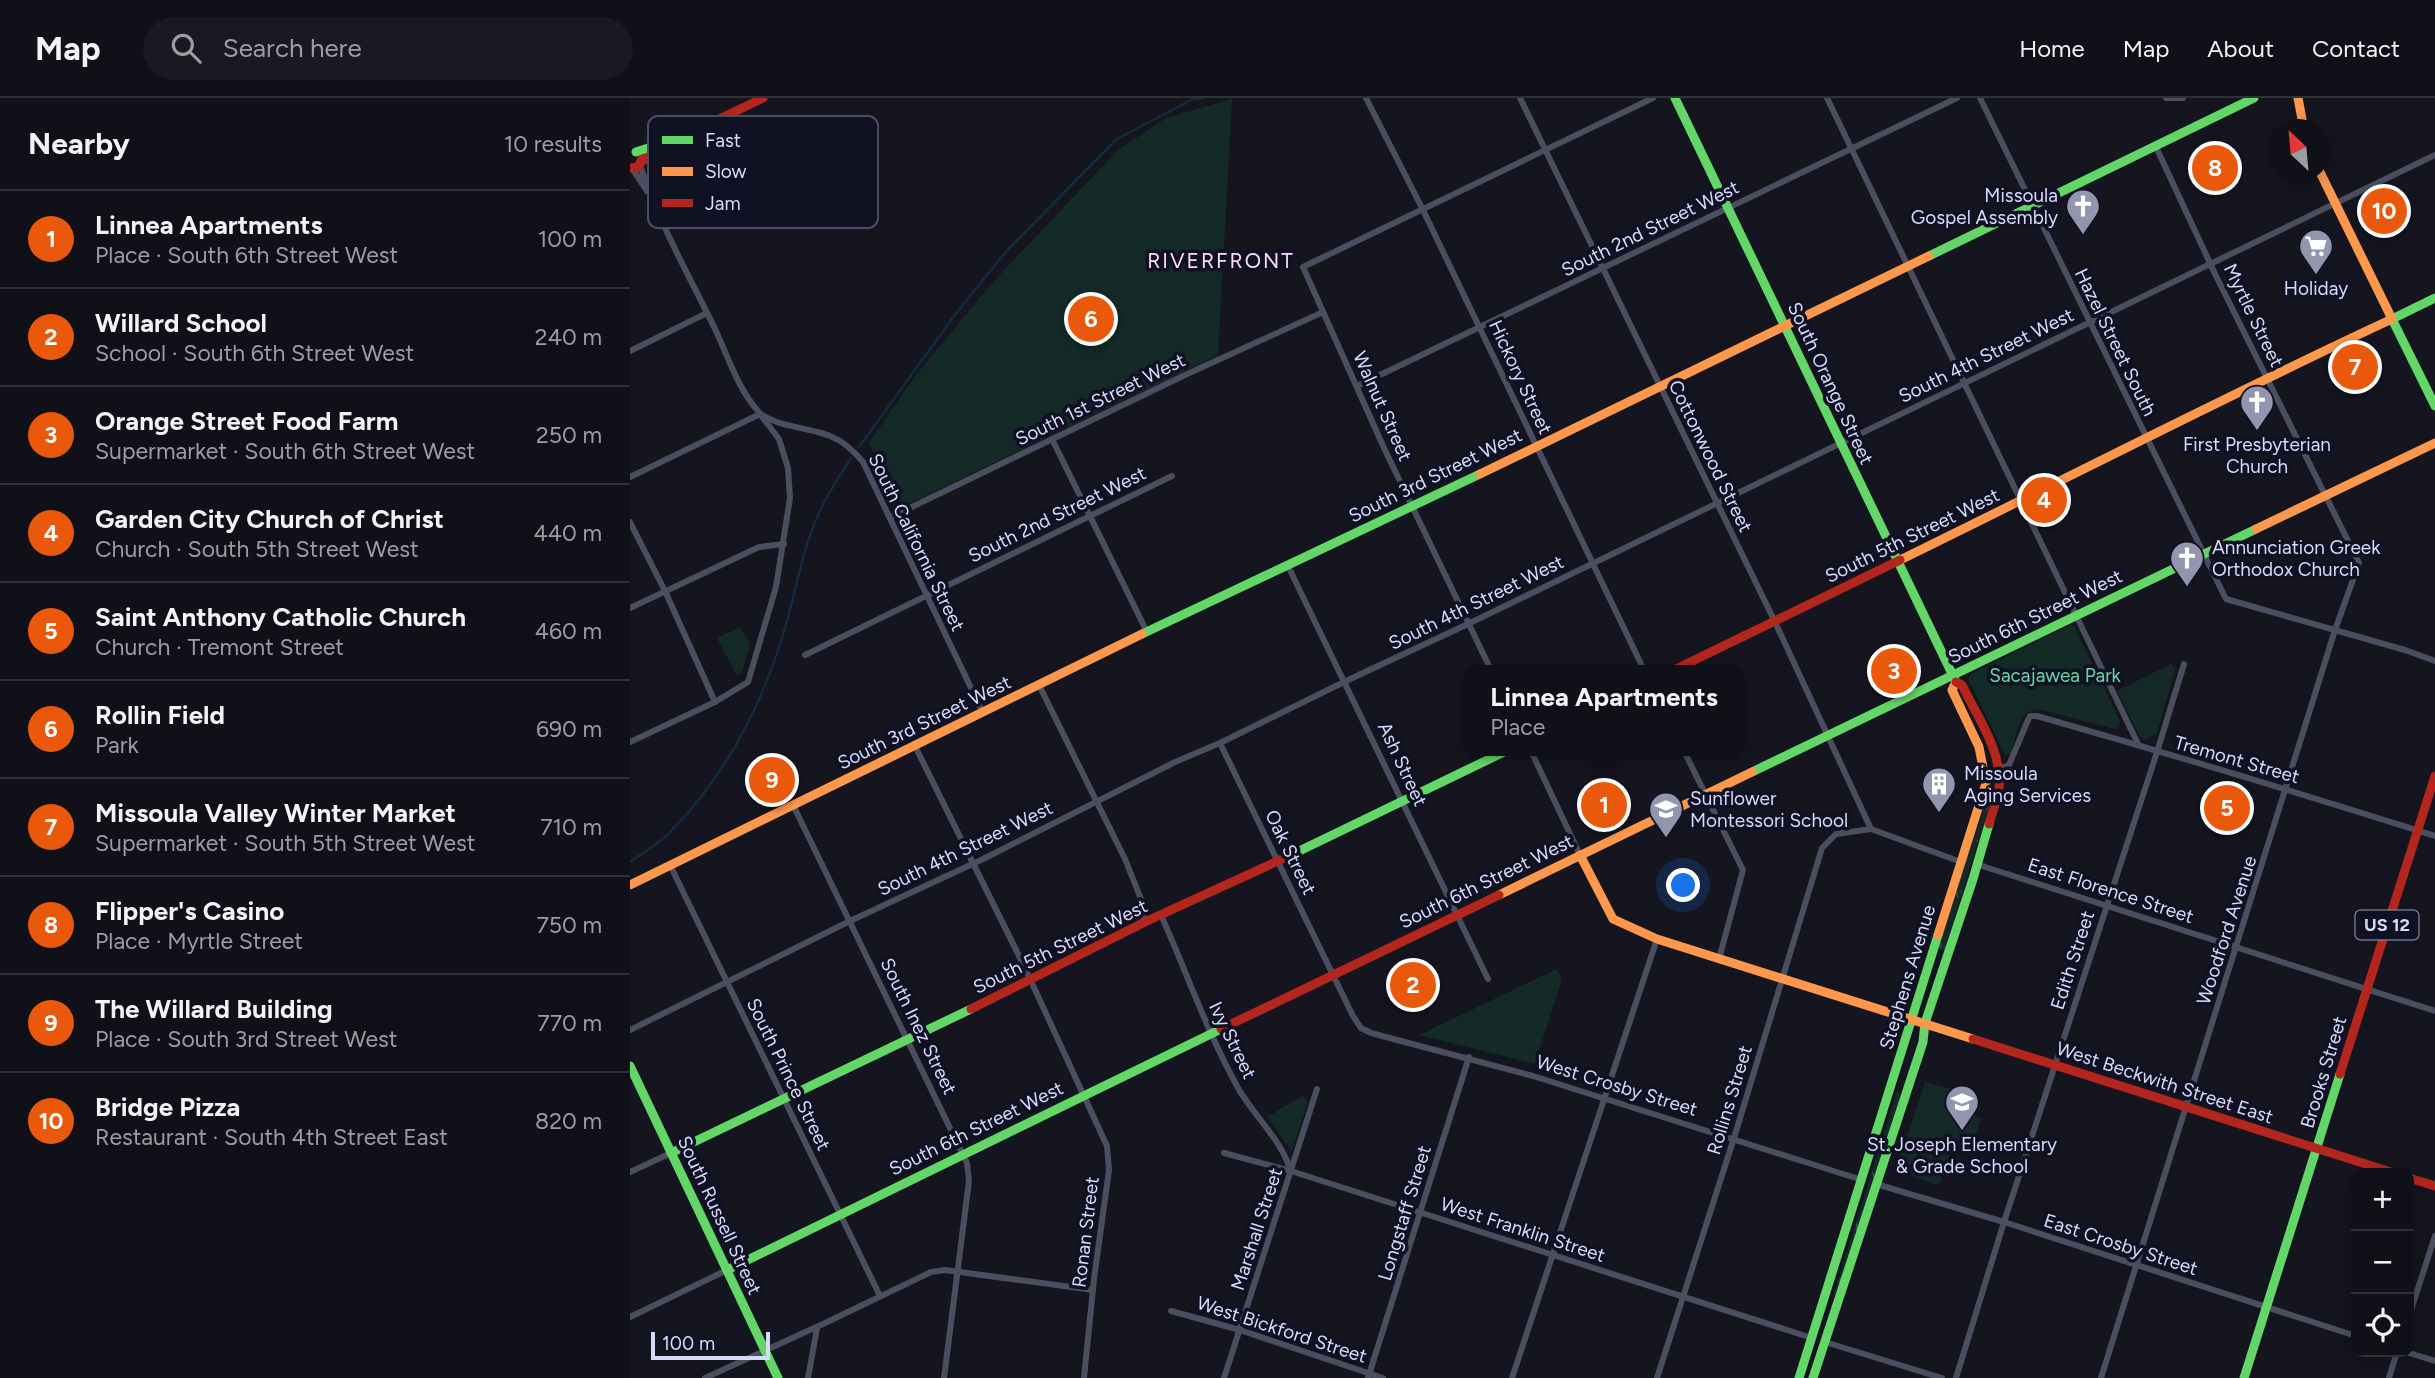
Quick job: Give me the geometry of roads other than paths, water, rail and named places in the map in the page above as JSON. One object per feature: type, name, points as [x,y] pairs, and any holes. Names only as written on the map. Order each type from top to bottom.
[{"type":"main road","points":[[720,116],[746,102],[763,98]]},
{"type":"main road","name":"South Orange Street","points":[[1675,98],[1954,679]]},
{"type":"main road","name":"South 3rd Street West","points":[[630,885],[1287,564],[1412,507],[2255,98]]},
{"type":"main road","points":[[2298,98],[2302,119]]},
{"type":"main road","points":[[632,150],[640,155],[636,166]]},
{"type":"main road","points":[[2325,182],[2435,406]]},
{"type":"main road","name":"South 5th Street West","points":[[1685,665],[2267,378],[2435,299]]},
{"type":"main road","name":"South 6th Street West","points":[[727,1270],[1828,734],[1954,679],[2077,615],[2435,443]]},
{"type":"main road","name":"Stephens Avenue","points":[[1799,1378],[1986,783],[1986,766],[1982,753],[1952,690],[1954,679],[1962,685],[1993,750],[1999,769],[1996,798],[1925,1023],[1923,1042],[1813,1378]]},
{"type":"main road","name":"South 5th Street West","points":[[671,1153],[1143,923],[1496,756]]},
{"type":"main road","name":"Brooks Street","points":[[2244,1378],[2435,776]]},
{"type":"main road","name":"West Beckwith Street East","points":[[1580,855],[1613,919],[1657,939],[2054,1066],[2187,1105],[2378,1168]]},
{"type":"main road","name":"South Russell Street","points":[[630,1066],[778,1378]]},
{"type":"main road","points":[[2414,1180],[2435,1186]]},
{"type":"main road","points":[[1812,1338],[1825,1342]]},
{"type":"street","name":"Hickory Street","points":[[1366,98],[1423,210],[1642,665]]},
{"type":"street","name":"Cottonwood Street","points":[[1520,98],[1775,622],[1871,829]]},
{"type":"street","points":[[1423,210],[1653,98]]},
{"type":"street","points":[[1827,98],[2138,744]]},
{"type":"street","name":"South 2nd Street West","points":[[1357,386],[1957,98]]},
{"type":"street","name":"Hazel Street South","points":[[1980,98],[2226,599],[2336,630]]},
{"type":"street","points":[[2165,98],[2183,98]]},
{"type":"street","name":"Myrtle Street","points":[[2156,147],[2325,495]]},
{"type":"street","name":"South 4th Street West","points":[[630,1030],[1175,762],[1468,624],[2435,155]]},
{"type":"street","points":[[636,166],[641,184],[648,191]]},
{"type":"street","name":"Walnut Street","points":[[1423,210],[1303,267],[1412,507],[1488,665]]},
{"type":"street","points":[[630,742],[715,702],[743,686],[750,677],[776,587],[790,498],[788,468],[779,439],[746,394],[666,228]]},
{"type":"street","name":"South 1st Street West","points":[[891,517],[1185,374],[1323,312]]},
{"type":"street","points":[[630,351],[707,313]]},
{"type":"street","points":[[630,477],[760,414]]},
{"type":"street","name":"South California Street","points":[[760,414],[829,435],[852,450],[863,462],[983,713]]},
{"type":"street","points":[[1052,439],[1147,632]]},
{"type":"street","name":"South 2nd Street West","points":[[805,655],[1172,476]]},
{"type":"street","name":"Woodford Avenue","points":[[2101,1378],[2359,563],[2325,495]]},
{"type":"street","points":[[630,522],[665,591],[715,702]]},
{"type":"street","points":[[630,608],[759,547],[784,544]]},
{"type":"street","name":"Ash Street","points":[[1287,564],[1488,979]]},
{"type":"street","points":[[2336,630],[2435,661]]},
{"type":"street","name":"Edith Street","points":[[1956,1378],[2184,664]]},
{"type":"street","points":[[1039,685],[1125,859],[1145,909],[1143,923]]},
{"type":"street","name":"Tremont Street","points":[[2030,716],[2138,744],[2435,836]]},
{"type":"street","name":"Stephens Avenue","points":[[1999,769],[2009,765],[2030,716]]},
{"type":"street","name":"Oak Street","points":[[1220,743],[1361,1028]]},
{"type":"street","points":[[915,746],[1085,1095]]},
{"type":"street","points":[[1533,756],[1580,855]]},
{"type":"street","points":[[1687,756],[1743,870],[1719,959]]},
{"type":"street","name":"South Inez Street","points":[[793,805],[964,1154],[969,1181],[944,1378]]},
{"type":"street","points":[[1871,829],[1961,862]]},
{"type":"street","name":"Rollins Street","points":[[1657,1378],[1734,1138],[1822,848],[1836,834],[1871,829]]},
{"type":"street","name":"East Florence Street","points":[[1976,864],[2435,1011]]},
{"type":"street","name":"South Prince Street","points":[[670,865],[880,1296]]},
{"type":"street","name":"Ivy Street","points":[[1161,915],[1211,1034],[1239,1089],[1285,1153],[1291,1171]]},
{"type":"street","points":[[1512,1378],[1657,939]]},
{"type":"street","name":"West Crosby Street","points":[[1361,1028],[1371,1033],[1469,1057],[1862,1180]]},
{"type":"street","name":"Longstaff Street","points":[[1369,1376],[1469,1057]]},
{"type":"street","name":"Marshall Street","points":[[1224,1378],[1317,1089]]},
{"type":"street","name":"Ronan Street","points":[[1084,1378],[1109,1170],[1103,1133],[1085,1095]]},
{"type":"street","name":"South 5th Street West","points":[[630,1172],[671,1153]]},
{"type":"street","name":"West Franklin Street","points":[[1224,1153],[1291,1171],[1812,1338]]},
{"type":"street","name":"East Crosby Street","points":[[1876,1184],[2004,1222],[2351,1334]]},
{"type":"street","points":[[2414,1301],[2435,1236]]},
{"type":"street","name":"South 6th Street West","points":[[630,1317],[727,1270]]},
{"type":"street","points":[[705,1378],[817,1328],[931,1272],[942,1270],[1093,1290]]},
{"type":"street","name":"West Bickford Street","points":[[1171,1311],[1240,1330],[1369,1376],[1383,1378]]},
{"type":"street","points":[[808,1378],[817,1328]]},
{"type":"street","points":[[1825,1342],[1942,1378]]},
{"type":"street","points":[[2414,1354],[2435,1361]]},
{"type":"street","points":[[2389,1378],[2395,1357]]},
{"type":"waterway","points":[[859,447],[957,312],[1008,249],[1117,139],[1191,100],[1202,98]]},
{"type":"waterway","points":[[630,862],[665,837],[690,810],[709,786],[742,734],[778,650],[813,526],[851,458]]},
{"type":"place","name":"Flipper's Casino","points":[[2215,168]]},
{"type":"place","name":"Bridge Pizza","points":[[2384,211]]},
{"type":"place","name":"Missoula Gospel Assembly","points":[[2083,236]]},
{"type":"place","name":"Holiday","points":[[2316,276]]},
{"type":"place","name":"Rollin Field","points":[[1091,319]]},
{"type":"place","name":"Missoula Valley Winter Market","points":[[2355,367]]},
{"type":"place","name":"First Presbyterian Church","points":[[2257,432]]},
{"type":"place","name":"Garden City Church of Christ","points":[[2044,500]]},
{"type":"place","name":"Annunciation Greek Orthodox Church","points":[[2187,588]]},
{"type":"place","name":"Orange Street Food Farm","points":[[1894,671]]},
{"type":"place","name":"The Willard Building","points":[[772,780]]},
{"type":"place","name":"Linnea Apartments","points":[[1604,805]]},
{"type":"place","name":"Saint Anthony Catholic Church","points":[[2227,808]]},
{"type":"place","name":"Missoula Aging Services","points":[[1939,814]]},
{"type":"place","name":"Sunflower Montessori School","points":[[1666,839]]},
{"type":"place","name":"Willard School","points":[[1413,985]]},
{"type":"place","name":"St. Joseph Elementary & Grade School","points":[[1962,1132]]},
{"type":"district","name":"RIVERFRONT","points":[[1221,261]]},
{"type":"park label","name":"Sacajawea Park","points":[[2055,675]]}]
